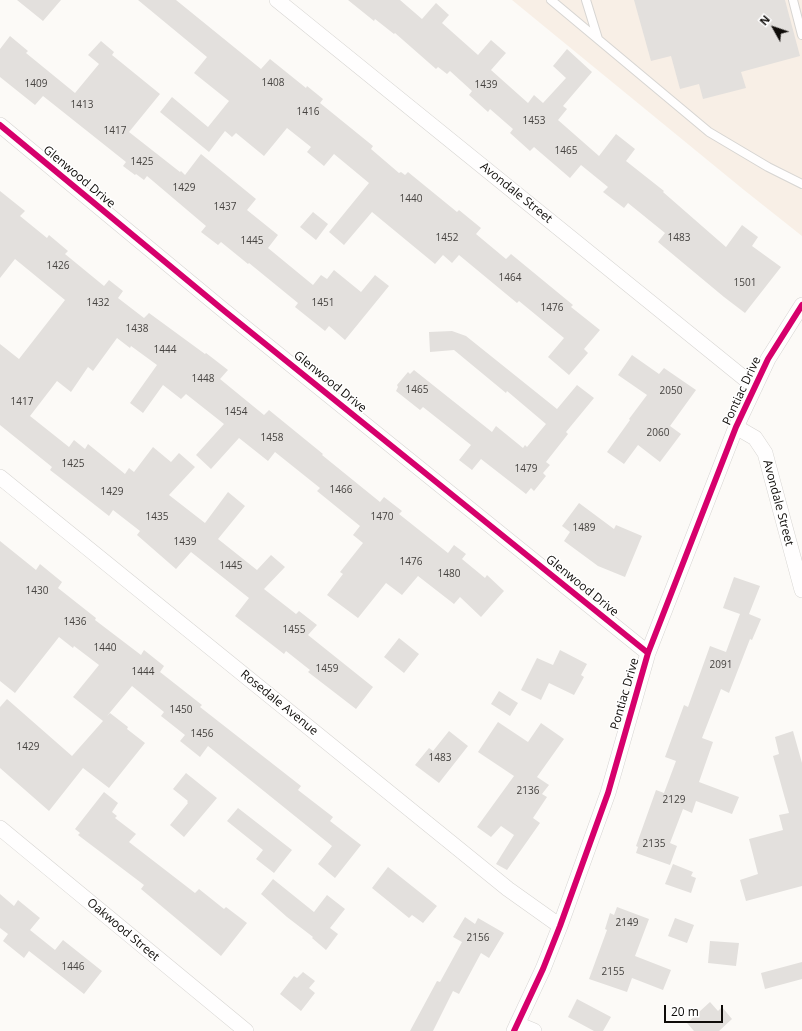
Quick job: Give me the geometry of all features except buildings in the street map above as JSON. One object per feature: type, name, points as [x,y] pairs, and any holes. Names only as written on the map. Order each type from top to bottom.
[{"type":"street","name":"Avondale Street","points":[[277,0],[755,387]]},
{"type":"street","name":"Glenwood Drive","points":[[0,125],[228,314],[648,654]]},
{"type":"street","name":"Pontiac Drive","points":[[516,1028],[543,969],[560,926],[608,793],[648,654],[736,427],[768,360],[802,305]]},
{"type":"street","name":"Avondale Street","points":[[736,427],[755,438],[765,453],[802,590]]},
{"type":"street","name":"Rosedale Avenue","points":[[0,477],[508,889],[560,926]]},
{"type":"street","name":"Oakwood Street","points":[[0,828],[246,1031]]},
{"type":"street","points":[[516,1028],[534,1031]]},
{"type":"lane","points":[[551,0],[709,132],[768,167],[802,184]]},
{"type":"lane","points":[[586,0],[598,39]]},
{"type":"lane","points":[[793,0],[802,35]]},
{"type":"shaded area","points":[[512,0],[802,0],[802,236],[744,190]]},
{"type":"cycle path","points":[[0,125],[222,309],[648,653]]},
{"type":"cycle path","points":[[514,1031],[543,969],[560,926],[608,793],[648,653],[736,427],[768,359],[802,305]]}]
